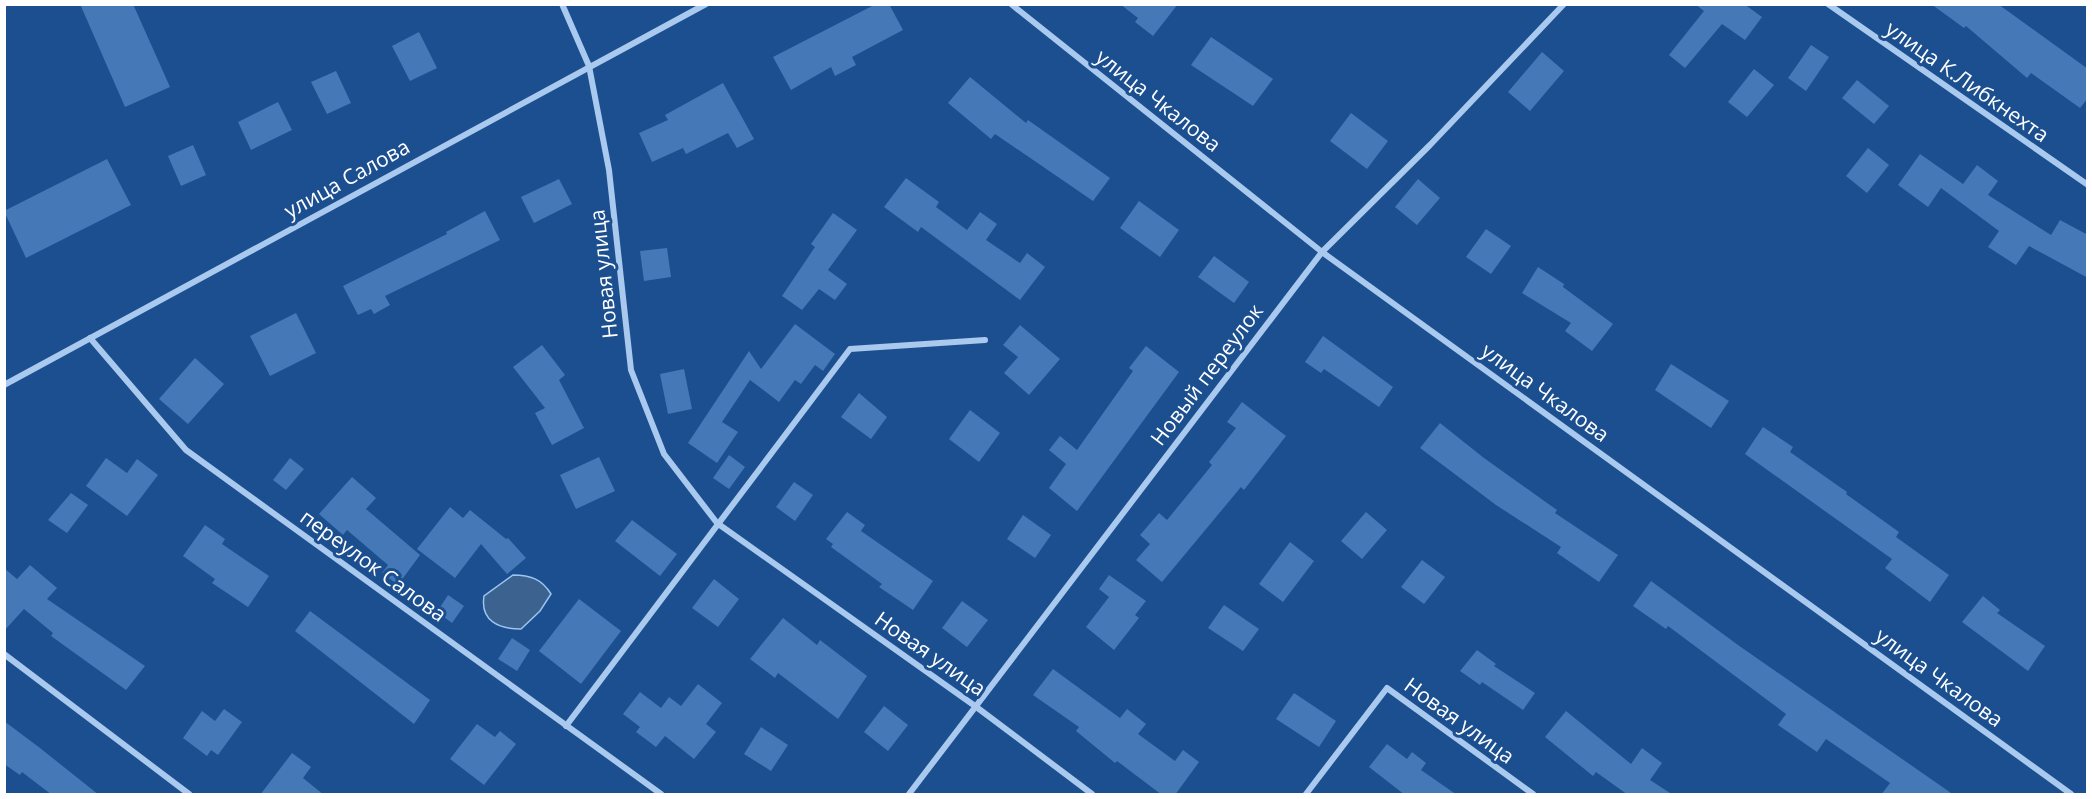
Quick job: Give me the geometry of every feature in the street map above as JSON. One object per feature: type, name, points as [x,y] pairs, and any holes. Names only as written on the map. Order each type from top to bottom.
[{"type":"street","name":"Новая улица","points":[[562,4],[589,66],[609,170],[631,370],[664,454],[717,523],[975,706],[1092,795]]},
{"type":"street","name":"улица Салова","points":[[4,385],[706,4]]},
{"type":"street","name":"улица Чкалова","points":[[1011,4],[1322,252],[2071,795]]},
{"type":"street","name":"Новый переулок","points":[[909,795],[1322,252],[1430,145],[1564,4]]},
{"type":"street","name":"улица К.Либкнехта","points":[[1828,4],[2088,185]]},
{"type":"street","name":"переулок Салова","points":[[90,338],[186,450],[660,795]]},
{"type":"street","points":[[566,726],[717,523],[850,350],[985,340]]},
{"type":"street","points":[[4,654],[189,795]]},
{"type":"street","name":"Новая улица","points":[[1306,795],[1387,688],[1533,795]]},
{"type":"water","points":[[513,575],[535,579],[551,594],[540,611],[521,629],[499,625],[493,622],[485,612],[484,596]]},
{"type":"building","points":[[80,4],[133,4],[170,87],[125,107]]},
{"type":"building","points":[[876,4],[889,4],[903,30],[852,57],[856,65],[835,76],[831,67],[791,90],[773,57]]},
{"type":"building","points":[[1120,4],[1178,4],[1153,36],[1135,22],[1138,18]]},
{"type":"building","points":[[1695,4],[1744,4],[1762,17],[1745,40],[1722,24],[1685,68],[1669,55],[1704,11]]},
{"type":"building","points":[[1931,4],[1998,4],[2088,69],[2088,98],[2080,108],[2031,73],[2027,78],[1966,26],[1964,28]]},
{"type":"building","points":[[419,32],[437,68],[410,81],[392,46]]},
{"type":"building","points":[[1211,37],[1273,79],[1253,106],[1191,65]]},
{"type":"building","points":[[1811,45],[1829,57],[1806,91],[1788,78]]},
{"type":"building","points":[[1542,52],[1564,71],[1530,111],[1508,92]]},
{"type":"building","points":[[1754,69],[1774,85],[1747,117],[1728,102]]},
{"type":"building","points":[[336,71],[351,103],[327,114],[311,82]]},
{"type":"building","points":[[970,77],[1026,123],[1028,120],[1110,178],[1093,201],[995,134],[991,139],[948,103]]},
{"type":"building","points":[[1857,80],[1889,106],[1874,124],[1842,98]]},
{"type":"building","points":[[723,83],[754,139],[737,148],[728,133],[686,154],[683,148],[652,162],[639,133],[668,120],[665,115]]},
{"type":"building","points":[[278,102],[292,130],[251,150],[238,122]]},
{"type":"building","points":[[1351,113],[1388,141],[1367,169],[1330,141]]},
{"type":"building","points":[[193,145],[206,175],[181,186],[168,156]]},
{"type":"building","points":[[1868,148],[1889,165],[1867,193],[1846,176]]},
{"type":"building","points":[[1920,154],[1963,184],[1977,165],[1998,181],[1988,195],[2051,235],[2060,220],[2088,235],[2088,278],[2029,246],[2016,265],[1988,247],[1999,231],[1941,188],[1928,207],[1898,185]]},
{"type":"building","points":[[107,159],[131,205],[26,258],[4,211]]},
{"type":"building","points":[[906,178],[939,202],[936,207],[967,230],[980,212],[997,224],[986,240],[1020,263],[1027,253],[1045,267],[1020,300],[921,227],[918,232],[884,207]]},
{"type":"building","points":[[559,179],[572,204],[534,223],[521,197]]},
{"type":"building","points":[[1418,179],[1440,198],[1417,225],[1395,207]]},
{"type":"building","points":[[1139,201],[1179,230],[1160,257],[1120,228]]},
{"type":"building","points":[[485,211],[500,240],[385,296],[390,305],[374,314],[371,309],[358,315],[343,286],[447,234],[446,232]]},
{"type":"building","points":[[833,213],[857,230],[828,270],[847,284],[835,300],[819,289],[802,310],[782,296],[815,247],[811,244]]},
{"type":"building","points":[[1486,229],[1511,246],[1491,274],[1466,257]]},
{"type":"building","points":[[667,248],[671,277],[644,281],[640,251]]},
{"type":"building","points":[[1214,256],[1249,282],[1234,303],[1198,277]]},
{"type":"building","points":[[1538,267],[1564,284],[1563,287],[1613,324],[1592,351],[1565,331],[1571,323],[1522,293]]},
{"type":"building","points":[[296,313],[316,353],[270,376],[250,336]]},
{"type":"building","points":[[795,324],[835,354],[823,371],[815,365],[801,384],[795,380],[779,402],[750,380],[722,422],[738,432],[717,463],[688,443],[749,351],[761,369]]},
{"type":"building","points":[[1020,325],[1060,359],[1029,395],[1004,373],[1018,357],[1003,345]]},
{"type":"building","points":[[1323,336],[1393,387],[1379,407],[1324,369],[1321,373],[1305,362]]},
{"type":"building","points":[[542,345],[565,375],[559,380],[584,428],[552,445],[535,413],[545,408],[513,367]]},
{"type":"building","points":[[1146,346],[1179,372],[1077,511],[1049,488],[1066,464],[1049,450],[1060,436],[1077,450],[1133,371],[1129,368]]},
{"type":"building","points":[[195,358],[224,384],[188,424],[159,399]]},
{"type":"building","points":[[1671,364],[1729,401],[1711,428],[1655,390]]},
{"type":"building","points":[[684,369],[692,409],[668,414],[660,374]]},
{"type":"building","points":[[859,393],[887,417],[871,439],[841,417]]},
{"type":"building","points":[[1242,402],[1286,436],[1244,490],[1241,487],[1162,582],[1136,560],[1150,544],[1140,535],[1159,513],[1167,520],[1212,465],[1209,462],[1236,428],[1227,422]]},
{"type":"building","points":[[970,410],[1000,433],[979,462],[949,439]]},
{"type":"building","points":[[1440,423],[1484,458],[1557,510],[1555,513],[1618,555],[1599,582],[1557,553],[1561,547],[1496,505],[1420,448]]},
{"type":"building","points":[[1763,427],[1793,447],[1790,452],[1899,532],[1896,537],[1949,575],[1930,602],[1885,568],[1892,559],[1745,454]]},
{"type":"building","points":[[729,455],[745,467],[729,489],[713,478]]},
{"type":"building","points":[[599,457],[615,491],[576,509],[560,475]]},
{"type":"building","points":[[106,458],[127,473],[137,459],[158,475],[127,516],[86,486]]},
{"type":"building","points":[[290,458],[304,469],[286,490],[273,480]]},
{"type":"building","points":[[352,477],[376,498],[366,509],[420,555],[398,585],[382,573],[388,565],[347,530],[343,535],[319,514]]},
{"type":"building","points":[[794,482],[813,495],[795,521],[776,507]]},
{"type":"building","points":[[71,493],[88,505],[67,533],[48,520]]},
{"type":"building","points":[[450,507],[463,518],[470,510],[506,539],[508,538],[526,558],[507,574],[481,544],[455,578],[417,549]]},
{"type":"building","points":[[847,512],[865,525],[861,531],[933,581],[913,610],[879,587],[882,584],[831,547],[833,544],[826,539]]},
{"type":"building","points":[[1366,512],[1387,530],[1362,559],[1341,541]]},
{"type":"building","points":[[1023,515],[1051,535],[1035,558],[1007,539]]},
{"type":"building","points":[[632,520],[677,554],[660,576],[615,541]]},
{"type":"building","points":[[205,525],[225,539],[222,544],[269,576],[248,607],[212,583],[215,579],[183,556]]},
{"type":"building","points":[[1290,542],[1314,561],[1283,602],[1259,584]]},
{"type":"building","points":[[1422,560],[1445,577],[1424,604],[1401,587]]},
{"type":"building","points":[[30,565],[57,588],[47,599],[145,666],[126,690],[51,636],[53,633],[24,609],[4,631],[4,568],[17,579]]},
{"type":"building","points":[[1109,575],[1146,601],[1135,615],[1139,618],[1114,650],[1086,627],[1109,597],[1099,589]]},
{"type":"building","points":[[714,579],[739,599],[718,627],[692,608]]},
{"type":"building","points":[[1651,581],[1738,645],[1954,795],[1881,795],[1890,783],[1826,739],[1817,752],[1778,725],[1786,714],[1668,626],[1666,629],[1633,606]]},
{"type":"building","points":[[448,595],[464,606],[452,623],[437,612]]},
{"type":"building","points":[[1983,596],[2000,610],[1997,613],[2045,646],[2028,671],[1962,622]]},
{"type":"building","points":[[579,599],[621,631],[581,684],[539,651]]},
{"type":"building","points":[[962,601],[988,620],[967,647],[942,628]]},
{"type":"building","points":[[1224,605],[1259,629],[1243,651],[1208,628]]},
{"type":"building","points":[[310,611],[430,700],[414,724],[295,631]]},
{"type":"building","points":[[783,618],[817,645],[820,640],[867,676],[838,719],[778,673],[775,678],[750,659]]},
{"type":"building","points":[[512,638],[530,650],[517,671],[498,659]]},
{"type":"building","points":[[1477,650],[1496,664],[1494,666],[1535,693],[1523,710],[1482,682],[1480,685],[1460,671]]},
{"type":"building","points":[[1053,669],[1120,718],[1127,709],[1146,724],[1138,734],[1175,761],[1183,750],[1199,762],[1175,795],[1162,795],[1117,761],[1115,763],[1076,731],[1079,727],[1033,695]]},
{"type":"building","points":[[698,684],[722,703],[706,724],[716,732],[694,759],[665,736],[656,747],[636,732],[640,727],[623,714],[640,692],[661,708],[669,697],[681,706]]},
{"type":"building","points":[[1294,693],[1336,721],[1319,747],[1276,719]]},
{"type":"building","points":[[884,706],[908,725],[888,751],[864,732]]},
{"type":"building","points":[[224,709],[242,722],[218,755],[211,750],[207,756],[183,738],[202,711],[215,721]]},
{"type":"building","points":[[1566,711],[1631,764],[1642,748],[1662,763],[1650,780],[1673,795],[1628,795],[1596,772],[1593,776],[1545,737]]},
{"type":"building","points":[[4,721],[99,795],[52,795],[22,772],[20,775],[4,764]]},
{"type":"building","points":[[477,724],[495,737],[500,731],[516,744],[484,785],[450,759]]},
{"type":"building","points":[[761,727],[788,745],[771,771],[744,754]]},
{"type":"building","points":[[1387,744],[1407,759],[1412,752],[1426,763],[1421,770],[1457,795],[1405,795],[1369,767]]},
{"type":"building","points":[[292,753],[311,767],[303,778],[324,795],[260,795]]}]
